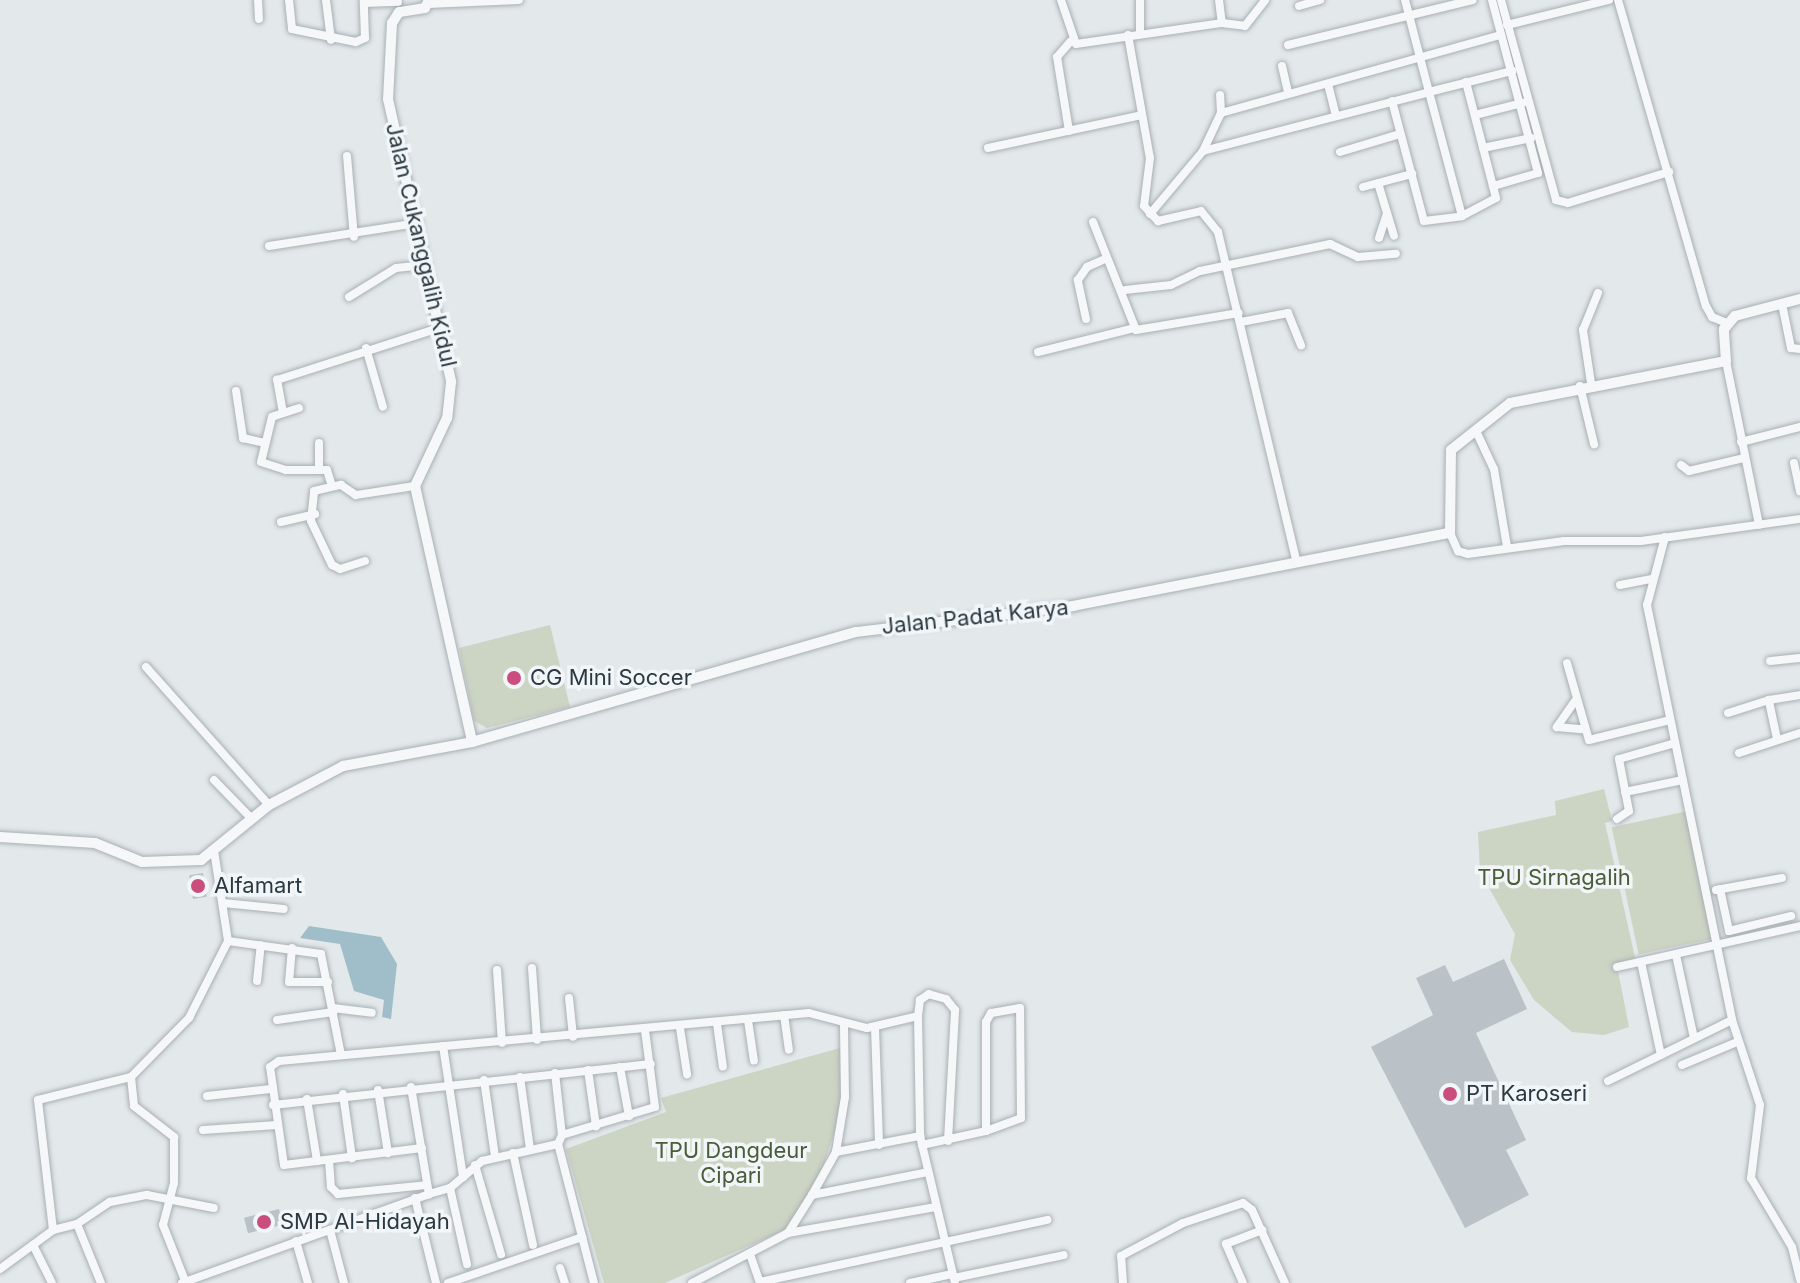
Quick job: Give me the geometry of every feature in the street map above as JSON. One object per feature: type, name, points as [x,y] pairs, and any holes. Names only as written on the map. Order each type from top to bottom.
[{"type":"street","points":[[258,0],[259,19]]},
{"type":"street","points":[[289,0],[292,29],[331,40],[365,38],[364,1],[398,5],[514,1]]},
{"type":"street","points":[[326,0],[331,40]]},
{"type":"street","points":[[1061,0],[1071,41]]},
{"type":"street","points":[[1140,0],[1140,33]]},
{"type":"street","points":[[1219,0],[1222,23]]},
{"type":"street","points":[[1069,131],[1057,57],[1071,41],[1222,23],[1249,25],[1265,0]]},
{"type":"street","points":[[1299,6],[1320,0]]},
{"type":"street","points":[[1405,0],[1462,216]]},
{"type":"street","points":[[1288,45],[1473,0]]},
{"type":"street","points":[[1492,0],[1522,103],[1538,175],[1493,186]]},
{"type":"street","points":[[1501,0],[1556,200],[1568,203],[1669,172]]},
{"type":"street","points":[[1507,25],[1584,3],[1609,0]]},
{"type":"street","points":[[1618,0],[1706,306],[1712,317],[1727,323]]},
{"type":"street","name":"Jalan Cukanggalih Kidul","points":[[398,5],[390,29],[388,99],[442,327],[450,404],[415,486]]},
{"type":"street","points":[[1128,35],[1151,169],[1142,197],[1150,214],[1158,221],[1194,211],[1209,214],[1227,266],[1297,563]]},
{"type":"street","points":[[1221,113],[1288,91],[1420,60],[1501,35]]},
{"type":"street","points":[[1282,66],[1288,91]]},
{"type":"street","points":[[1203,151],[1512,71]]},
{"type":"street","points":[[1392,101],[1425,223],[1462,216],[1495,203],[1466,82]]},
{"type":"street","points":[[1328,84],[1336,116]]},
{"type":"street","points":[[1150,214],[1203,151],[1221,113],[1220,95]]},
{"type":"street","points":[[1475,115],[1522,103]]},
{"type":"street","points":[[988,148],[1142,115]]},
{"type":"street","points":[[1340,152],[1400,134]]},
{"type":"street","points":[[1483,148],[1531,138]]},
{"type":"street","points":[[347,156],[354,237]]},
{"type":"street","points":[[1363,187],[1412,174]]},
{"type":"street","points":[[1378,183],[1394,236]]},
{"type":"street","points":[[1379,238],[1387,214]]},
{"type":"street","points":[[269,246],[292,239],[354,237],[419,222]]},
{"type":"street","points":[[1093,222],[1105,259],[1125,290],[1135,328]]},
{"type":"street","points":[[1125,290],[1171,285],[1227,266],[1330,244],[1358,257],[1396,254]]},
{"type":"street","points":[[1086,319],[1078,280],[1087,267],[1105,259]]},
{"type":"street","points":[[349,297],[396,268],[428,265]]},
{"type":"street","points":[[1594,444],[1585,384],[1583,330],[1598,293]]},
{"type":"street","points":[[1727,323],[1743,312],[1800,299]]},
{"type":"street","points":[[1782,304],[1791,348],[1800,349]]},
{"type":"street","points":[[1038,352],[1135,328],[1288,313],[1301,346]]},
{"type":"street","points":[[1727,323],[1726,361],[1759,525]]},
{"type":"street","points":[[283,413],[277,380],[366,348],[442,327]]},
{"type":"street","points":[[366,348],[383,407]]},
{"type":"street","points":[[1726,361],[1585,384],[1521,398],[1451,450],[1446,476],[1450,533],[1461,553],[1665,537],[1800,519]]},
{"type":"street","points":[[236,391],[243,438],[265,443]]},
{"type":"street","points":[[299,408],[270,419],[265,443],[265,467],[330,472],[332,486]]},
{"type":"street","points":[[1741,442],[1800,427]]},
{"type":"street","points":[[1477,433],[1494,469],[1507,547]]},
{"type":"street","points":[[319,443],[319,469]]},
{"type":"street","points":[[1681,465],[1689,471],[1744,458]]},
{"type":"street","points":[[1794,463],[1800,491]]},
{"type":"street","points":[[365,561],[335,569],[311,521],[316,514],[313,492],[332,486],[356,495],[415,486],[472,742]]},
{"type":"street","points":[[281,522],[316,514]]},
{"type":"street","name":"Jalan Padat Karya","points":[[0,837],[95,843],[160,863],[201,860],[269,805],[343,766],[472,742],[884,625],[1062,608],[1450,533]]},
{"type":"street","points":[[1665,537],[1650,579],[1647,605],[1719,943],[1732,1020],[1760,1105],[1751,1178],[1792,1247],[1800,1280]]},
{"type":"street","points":[[1620,585],[1650,579]]},
{"type":"street","points":[[1770,661],[1800,658]]},
{"type":"street","points":[[1567,663],[1582,729]]},
{"type":"street","points":[[146,667],[269,805]]},
{"type":"street","points":[[1728,713],[1769,700],[1800,695]]},
{"type":"street","points":[[1769,700],[1777,739]]},
{"type":"street","points":[[1575,701],[1557,727],[1582,729],[1597,740],[1670,720]]},
{"type":"street","points":[[1739,753],[1800,733]]},
{"type":"street","points":[[1617,819],[1629,813],[1619,759],[1675,743]]},
{"type":"street","points":[[214,780],[251,818]]},
{"type":"street","points":[[1625,792],[1683,780]]},
{"type":"street","points":[[53,1230],[36,1103],[131,1077],[189,1018],[228,941],[214,851]]},
{"type":"street","points":[[1708,891],[1782,878]]},
{"type":"street","points":[[1720,889],[1729,931],[1791,916]]},
{"type":"street","points":[[223,903],[284,909]]},
{"type":"street","points":[[1617,967],[1800,926]]},
{"type":"street","points":[[228,941],[321,954],[341,1055]]},
{"type":"street","points":[[257,981],[261,945]]},
{"type":"street","points":[[292,948],[289,982],[328,982]]},
{"type":"street","points":[[1676,955],[1694,1038]]},
{"type":"street","points":[[1641,962],[1661,1055]]},
{"type":"street","points":[[532,968],[537,1040]]},
{"type":"street","points":[[497,970],[502,1043]]},
{"type":"street","points":[[948,1141],[955,1010],[946,999],[926,995],[918,1016],[921,1141],[954,1278]]},
{"type":"street","points":[[569,998],[573,1037]]},
{"type":"street","points":[[836,1152],[879,1145],[948,1141],[986,1131],[1018,1120],[1023,1112],[1020,1008],[987,1017],[986,1131]]},
{"type":"street","points":[[277,1020],[333,1010],[372,1013]]},
{"type":"street","points":[[784,1015],[789,1050]]},
{"type":"street","points":[[422,1148],[284,1165],[271,1089],[274,1063],[443,1046],[680,1028],[784,1015],[821,1015],[844,1025],[875,1028],[918,1016]]},
{"type":"street","points":[[748,1020],[754,1061]]},
{"type":"street","points":[[1608,1081],[1732,1020]]},
{"type":"street","points":[[717,1024],[723,1067]]},
{"type":"street","points":[[788,1233],[836,1152],[845,1097],[844,1025]]},
{"type":"street","points":[[680,1028],[687,1074]]},
{"type":"street","points":[[875,1028],[879,1145]]},
{"type":"street","points":[[329,1160],[331,1187],[338,1194],[450,1188],[475,1165],[495,1156],[530,1149],[655,1107],[645,1030]]},
{"type":"street","points":[[1682,1065],[1737,1042]]},
{"type":"street","points":[[443,1046],[463,1177]]},
{"type":"street","points":[[273,1105],[378,1090],[651,1064]]},
{"type":"street","points":[[620,1067],[629,1116]]},
{"type":"street","points":[[588,1070],[596,1126]]},
{"type":"street","points":[[555,1073],[560,1139],[594,1283]]},
{"type":"street","points":[[131,1077],[134,1106],[174,1137],[170,1197],[163,1225],[184,1282],[415,1198],[428,1190]]},
{"type":"street","points":[[520,1077],[530,1149]]},
{"type":"street","points":[[484,1080],[495,1156]]},
{"type":"street","points":[[411,1087],[428,1190]]},
{"type":"street","points":[[207,1096],[271,1089]]},
{"type":"street","points":[[378,1090],[388,1153]]},
{"type":"street","points":[[343,1094],[352,1158]]},
{"type":"street","points":[[307,1099],[317,1161]]},
{"type":"street","points":[[203,1130],[277,1125]]},
{"type":"street","points":[[513,1153],[533,1245]]},
{"type":"street","points":[[475,1165],[501,1254]]},
{"type":"street","points":[[812,1195],[928,1172]]},
{"type":"street","points":[[450,1188],[472,1283]]},
{"type":"street","points":[[0,1269],[53,1230],[77,1224],[116,1200],[170,1197],[214,1208]]},
{"type":"street","points":[[415,1198],[436,1283]]},
{"type":"street","points":[[1123,1283],[1121,1256],[1183,1223],[1243,1203],[1262,1230],[1285,1283]]},
{"type":"street","points":[[692,1283],[788,1233],[936,1207]]},
{"type":"street","points":[[750,1254],[760,1282],[1047,1220]]},
{"type":"street","points":[[77,1224],[101,1283]]},
{"type":"street","points":[[330,1230],[344,1283]]},
{"type":"street","points":[[1243,1283],[1226,1244],[1262,1230]]},
{"type":"street","points":[[448,1283],[468,1268],[582,1237]]},
{"type":"street","points":[[296,1241],[308,1283]]},
{"type":"street","points":[[33,1245],[52,1283]]},
{"type":"street","points":[[910,1283],[954,1278],[1064,1255]]},
{"type":"street","points":[[560,1268],[565,1283]]},
{"type":"street","points":[[714,1272],[718,1283]]},
{"type":"green space","name":"CG Mini Soccer","points":[[550,625],[570,707],[487,728],[474,721],[459,648]]},
{"type":"green space","name":"TPU Sirnagalih","points":[[1604,789],[1612,821],[1605,823],[1636,962],[1617,966],[1629,1027],[1604,1035],[1572,1032],[1534,1000],[1510,960],[1515,934],[1480,872],[1478,832],[1556,815],[1555,801]]},
{"type":"green space","points":[[1688,811],[1715,938],[1639,954],[1612,827]]},
{"type":"green space","name":"TPU Dangdeur Cipari","points":[[840,1048],[841,1114],[815,1189],[791,1227],[665,1283],[604,1283],[566,1149],[666,1112],[661,1098]]},
{"type":"water","points":[[309,926],[381,937],[397,964],[391,1019],[382,1017],[384,1000],[354,991],[340,944],[300,938]]},
{"type":"building","name":"Alfamart","points":[[203,873],[207,897],[193,899],[189,875]]},
{"type":"building","name":"PT Karoseri","points":[[1504,959],[1527,1009],[1476,1033],[1526,1140],[1506,1150],[1529,1195],[1465,1228],[1371,1047],[1433,1015],[1416,978],[1445,965],[1453,982]]},
{"type":"building","name":"SMP Al-Hidayah","points":[[279,1209],[283,1225],[248,1233],[244,1218]]},
{"type":"place","name":"CG Mini Soccer","points":[[514,678]]},
{"type":"place","name":"Alfamart","points":[[198,886]]},
{"type":"place","name":"PT Karoseri","points":[[1450,1094]]},
{"type":"place","name":"SMP Al-Hidayah","points":[[264,1222]]}]
